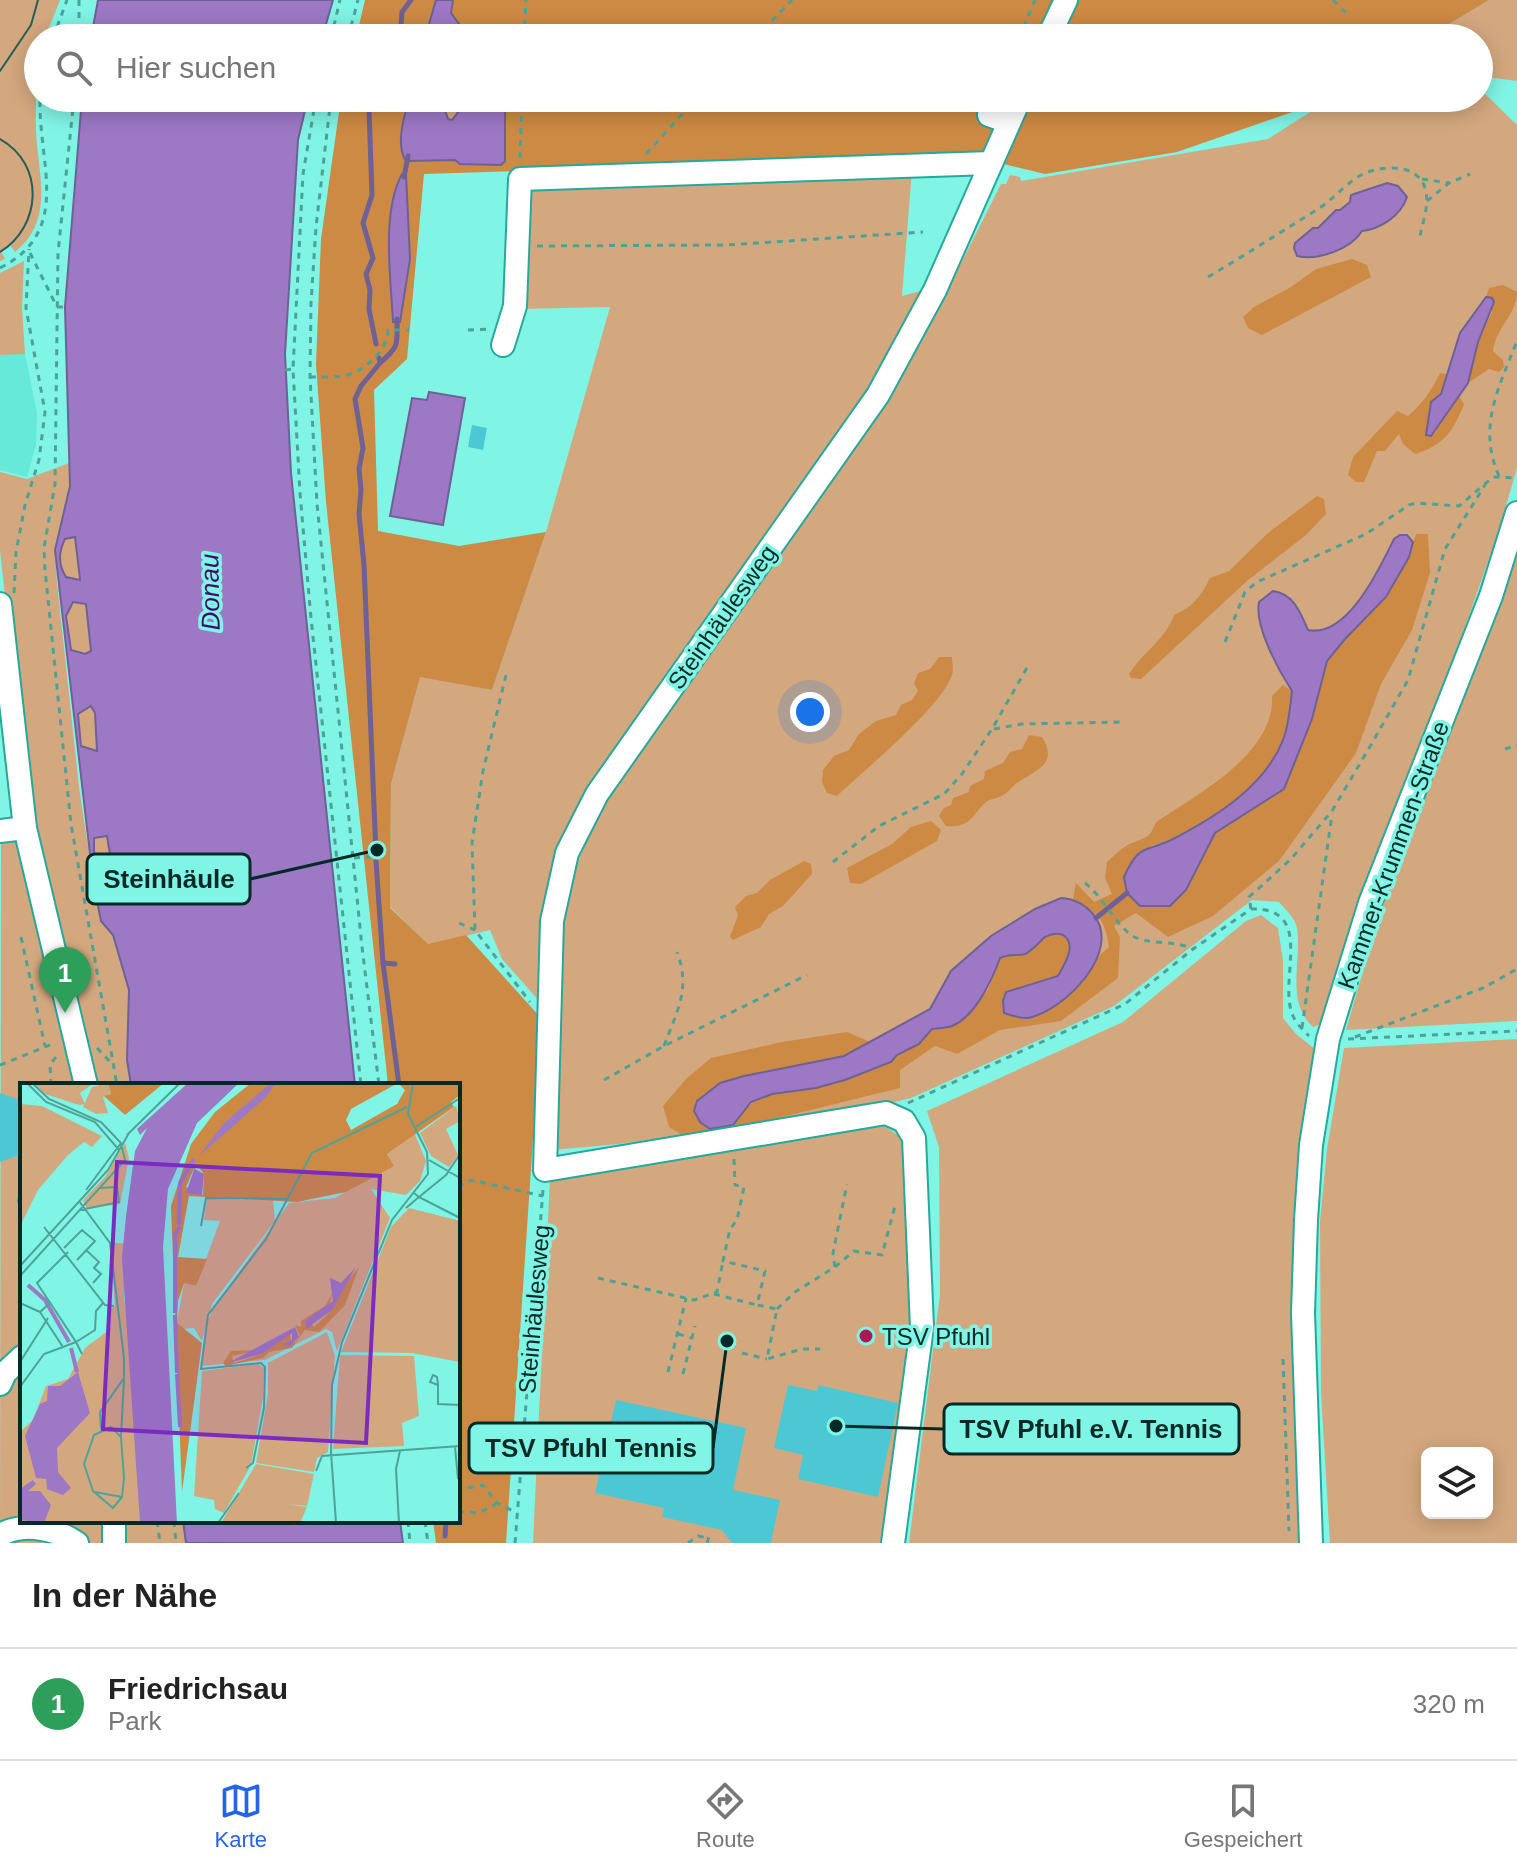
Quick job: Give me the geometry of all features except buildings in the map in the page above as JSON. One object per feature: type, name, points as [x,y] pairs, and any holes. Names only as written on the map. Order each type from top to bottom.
[{"type":"street","points":[[1055,24],[1066,0]]},
{"type":"street","name":"Steinhäulesweg","points":[[545,1170],[552,921],[567,853],[597,794],[878,395],[935,290],[991,163],[999,118],[1005,112]]},
{"type":"street","points":[[503,345],[515,306],[520,179],[991,163]]},
{"type":"street","name":"Kammer-Krummen-Straße","points":[[1311,1543],[1303,1313],[1306,1220],[1311,1145],[1328,1039],[1370,903],[1491,596],[1517,513]]},
{"type":"street","points":[[7,601],[25,828],[82,1038],[86,1083]]},
{"type":"street","points":[[0,831],[25,828]]},
{"type":"street","points":[[545,1170],[886,1113],[904,1121],[914,1138],[922,1327],[893,1543]]},
{"type":"street","points":[[0,1384],[5,1373],[20,1359]]},
{"type":"street","points":[[0,1535],[10,1530],[43,1528],[77,1543]]},
{"type":"path","points":[[58,24],[67,0]]},
{"type":"path","points":[[79,0],[79,24]]},
{"type":"path","points":[[334,24],[340,0]]},
{"type":"path","points":[[352,24],[358,0]]},
{"type":"path","points":[[525,24],[526,0]]},
{"type":"path","points":[[769,24],[792,0]]},
{"type":"path","points":[[1025,24],[1035,0]]},
{"type":"path","points":[[1333,0],[1350,17]]},
{"type":"path","points":[[0,268],[29,249],[41,229],[47,210],[39,112]]},
{"type":"path","points":[[73,112],[58,253],[55,484],[44,548],[71,824],[117,1083]]},
{"type":"path","points":[[313,112],[303,174],[293,369],[309,619],[349,1003],[361,1083]]},
{"type":"path","points":[[329,112],[316,227],[310,377],[317,504],[379,1083]]},
{"type":"path","points":[[520,179],[522,112]]},
{"type":"path","points":[[628,175],[684,112]]},
{"type":"path","points":[[305,114],[312,116]]},
{"type":"path","points":[[1208,277],[1325,204],[1357,177],[1373,170],[1393,168],[1414,172],[1422,179],[1449,183]]},
{"type":"path","points":[[1427,201],[1449,183],[1470,174]]},
{"type":"path","points":[[1420,236],[1427,201],[1422,179]]},
{"type":"path","points":[[518,247],[727,245],[923,232]]},
{"type":"path","points":[[291,244],[298,245]]},
{"type":"path","points":[[29,249],[57,307]]},
{"type":"path","points":[[7,601],[25,505],[39,460],[45,412],[26,308],[29,249]]},
{"type":"path","points":[[57,307],[65,307]]},
{"type":"path","points":[[310,377],[351,374],[375,357],[388,341],[388,330],[409,330]]},
{"type":"path","points":[[1499,476],[1490,456],[1490,410],[1517,341]]},
{"type":"path","points":[[285,370],[293,369]]},
{"type":"path","points":[[1225,642],[1245,592],[1257,582],[1366,534],[1409,505],[1459,506],[1499,476],[1517,478]]},
{"type":"path","points":[[1251,909],[1249,897],[1290,860],[1332,811],[1408,680],[1445,549],[1485,485]]},
{"type":"path","points":[[293,494],[300,493]]},
{"type":"path","points":[[833,862],[879,826],[944,794],[962,774],[992,729],[1028,666]]},
{"type":"path","points":[[475,930],[472,843],[483,771],[506,675]]},
{"type":"path","points":[[992,729],[1022,724],[1122,722]]},
{"type":"path","points":[[1505,749],[1517,745]]},
{"type":"path","points":[[1302,1028],[1332,811]]},
{"type":"path","points":[[354,858],[385,856]]},
{"type":"path","points":[[1085,883],[1132,936],[1148,941],[1167,941],[1193,949]]},
{"type":"path","points":[[886,1113],[1125,1004],[1193,949],[1251,909],[1275,911],[1286,923],[1290,941],[1290,1006],[1293,1017],[1310,1037]]},
{"type":"path","points":[[459,923],[475,930],[547,1024]]},
{"type":"path","points":[[0,1065],[45,1046],[21,937]]},
{"type":"path","points":[[664,1046],[684,991],[683,967],[677,952]]},
{"type":"path","points":[[1517,969],[1483,988],[1432,1009],[1398,1018],[1352,1039],[1517,1031]]},
{"type":"path","points":[[604,1080],[664,1046],[807,975]]},
{"type":"path","points":[[82,1038],[114,1066]]},
{"type":"path","points":[[82,1038],[94,1056]]},
{"type":"path","points":[[51,1083],[50,1064],[82,1038]]},
{"type":"path","points":[[714,1294],[744,1187],[735,1185],[733,1140]]},
{"type":"path","name":"Steinhäulesweg","points":[[515,1543],[545,1170]]},
{"type":"path","points":[[460,1186],[471,1180],[543,1196]]},
{"type":"path","points":[[835,1267],[833,1253],[847,1184]]},
{"type":"path","points":[[767,1359],[777,1309],[795,1292],[854,1251],[882,1255],[896,1202]]},
{"type":"path","points":[[723,1261],[765,1271],[757,1305]]},
{"type":"path","points":[[598,1278],[694,1300],[714,1294],[777,1309]]},
{"type":"path","points":[[668,1372],[686,1298]]},
{"type":"path","points":[[683,1374],[695,1326]]},
{"type":"path","points":[[678,1334],[692,1338]]},
{"type":"path","points":[[742,1353],[767,1359],[802,1349],[820,1349]]},
{"type":"path","points":[[460,1490],[483,1485],[497,1503],[517,1513]]},
{"type":"path","points":[[460,1512],[479,1513],[497,1503]]},
{"type":"path","points":[[157,1523],[160,1543]]},
{"type":"path","points":[[174,1523],[176,1543]]},
{"type":"path","points":[[408,1523],[410,1543]]},
{"type":"path","points":[[425,1523],[428,1543]]},
{"type":"path","points":[[688,1543],[698,1536],[708,1538]]},
{"type":"shaded area","points":[[0,0],[60,0],[51,24],[24,24],[24,112],[36,112],[40,211],[27,239],[15,252],[10,245],[1,251],[5,259],[0,261]]},
{"type":"shaded area","points":[[365,0],[436,0],[429,24],[359,24]]},
{"type":"shaded area","points":[[453,0],[1489,0],[1449,24],[459,24],[451,13]]},
{"type":"shaded area","points":[[1489,0],[1517,0],[1517,81],[1493,78],[1493,24],[1449,24]]},
{"type":"shaded area","points":[[1493,102],[1517,125],[1517,468],[1499,530],[1432,721],[1321,1024],[1313,1027],[1299,1005],[1296,980],[1298,941],[1294,921],[1279,902],[1252,900],[1114,1006],[911,1098],[874,1107],[619,1144],[552,1150],[565,891],[603,805],[847,454],[926,333],[1001,184],[1006,184],[1010,175],[1020,177],[1021,181],[1268,139],[1310,112],[1493,112]]},
{"type":"shaded area","points":[[339,112],[406,112],[402,125],[407,161],[455,160],[504,118],[504,112],[1293,112],[1177,152],[1045,174],[975,157],[424,174],[407,359],[374,390],[378,531],[459,546],[546,532],[492,690],[420,677],[391,784],[390,908],[428,944],[466,935],[541,1018],[506,1543],[436,1543],[433,1523],[460,1523],[460,1083],[388,1083],[326,502],[316,364],[321,239]],"holes":[[[404,174],[406,190],[400,322],[394,322],[389,257]]]},
{"type":"shaded area","points":[[446,112],[458,112],[452,120],[448,120]]},
{"type":"shaded area","points":[[912,170],[902,296],[924,290],[870,390],[638,718],[542,916],[541,1003],[502,959],[490,930],[428,945],[390,907],[391,784],[420,676],[492,690],[546,532],[610,307],[520,309],[526,183]]},
{"type":"shaded area","points":[[1352,259],[1367,265],[1371,277],[1262,335],[1248,328],[1243,317],[1254,307],[1316,269]]},
{"type":"shaded area","points":[[24,261],[22,307],[25,354],[0,355],[0,273]]},
{"type":"shaded area","points":[[1503,285],[1517,292],[1516,301],[1497,336],[1493,351],[1503,360],[1504,367],[1499,372],[1489,369],[1468,383],[1478,342],[1492,312],[1492,298],[1486,297],[1489,288]]},
{"type":"shaded area","points":[[25,354],[37,413],[36,445],[27,477],[0,470],[0,355]]},
{"type":"shaded area","points":[[1440,373],[1446,374],[1435,434],[1458,395],[1464,404],[1451,430],[1440,442],[1415,454],[1403,444],[1399,434],[1385,451],[1377,451],[1364,482],[1356,482],[1348,475],[1353,457],[1397,411],[1408,416],[1426,396]]},
{"type":"shaded area","points":[[69,463],[70,486],[55,550],[57,583],[79,787],[93,880],[101,921],[112,935],[129,990],[127,1060],[131,1083],[20,1083],[20,1523],[183,1523],[186,1543],[0,1543],[1,843],[32,839],[0,551],[0,472],[27,479]]},
{"type":"shaded area","points":[[1317,496],[1324,499],[1326,514],[1306,535],[1247,581],[1141,679],[1131,678],[1129,674],[1165,631],[1174,615],[1196,600],[1210,578],[1229,571],[1268,533]]},
{"type":"shaded area","points":[[1416,534],[1428,534],[1430,573],[1412,630],[1381,684],[1356,753],[1279,861],[1213,916],[1168,937],[1136,913],[1114,926],[1120,937],[1118,978],[1061,1021],[1000,1030],[957,1054],[935,1046],[900,1070],[900,1088],[782,1117],[748,1133],[690,1140],[669,1127],[663,1106],[687,1078],[711,1058],[847,1032],[870,1042],[844,1056],[720,1083],[733,1125],[752,1103],[761,1098],[849,1079],[896,1057],[932,1029],[953,1026],[988,990],[1000,958],[1025,954],[1051,934],[1063,935],[1070,949],[1058,976],[1006,992],[1004,1013],[1026,1019],[1047,1010],[1082,984],[1099,956],[1109,947],[1099,918],[1073,899],[1076,883],[1094,902],[1112,894],[1105,878],[1107,862],[1123,848],[1149,835],[1157,822],[1214,784],[1248,753],[1270,717],[1272,696],[1283,685],[1292,691],[1287,728],[1274,758],[1261,775],[1245,792],[1208,820],[1150,846],[1169,906],[1186,890],[1215,833],[1284,789],[1312,719],[1327,661],[1409,557]]},
{"type":"shaded area","points":[[75,536],[80,580],[65,577],[60,563],[65,539]]},
{"type":"shaded area","points":[[1517,549],[1517,1021],[1346,1030],[1381,909],[1454,724]]},
{"type":"shaded area","points":[[73,602],[86,604],[91,651],[85,654],[71,650],[66,616]]},
{"type":"shaded area","points":[[939,657],[952,657],[953,671],[945,689],[933,704],[837,796],[827,793],[822,782],[823,770],[834,756],[849,750],[859,734],[876,721],[896,715],[901,705],[912,700],[918,691],[914,683],[918,673],[930,669]]},
{"type":"shaded area","points":[[91,706],[95,713],[98,751],[82,747],[78,714]]},
{"type":"shaded area","points":[[1029,735],[1042,737],[1047,746],[1047,760],[1043,765],[1005,794],[986,802],[966,823],[946,826],[939,816],[944,808],[951,805],[953,798],[969,792],[970,786],[984,779],[985,771],[1003,763],[1010,752],[1022,749]]},
{"type":"shaded area","points":[[931,821],[941,830],[937,841],[861,884],[850,883],[847,868],[892,844],[911,827]]},
{"type":"shaded area","points":[[107,835],[112,867],[102,868],[94,860],[94,838]]},
{"type":"shaded area","points":[[804,861],[811,864],[812,874],[783,906],[769,914],[761,927],[733,940],[730,937],[738,915],[735,907],[770,880]]},
{"type":"shaded area","points":[[1261,915],[1278,928],[1283,961],[1283,1018],[1296,1034],[1316,1050],[1300,1142],[1296,1218],[1294,1391],[1301,1543],[909,1543],[940,1294],[939,1147],[927,1111],[1123,1022],[1246,921]]},
{"type":"shaded area","points":[[1517,1039],[1517,1543],[1330,1543],[1321,1393],[1320,1221],[1327,1149],[1344,1048]]},
{"type":"shaded area","points":[[874,1120],[906,1140],[914,1313],[888,1543],[533,1543],[550,1177]]},
{"type":"water","points":[[98,0],[333,0],[326,24],[94,24]]},
{"type":"water","points":[[436,0],[453,0],[451,13],[459,24],[429,24]]},
{"type":"water","name":"Donau","points":[[81,112],[305,112],[298,140],[285,354],[291,473],[355,1083],[131,1083],[127,1060],[129,990],[113,935],[101,921],[93,880],[55,550],[70,486],[65,307]],"holes":[[[75,537],[80,580],[66,577],[61,563],[65,539]],[[73,602],[86,604],[91,651],[85,654],[71,650],[66,616]],[[91,706],[95,713],[97,751],[81,746],[78,714]],[[107,836],[112,866],[102,868],[94,860],[94,838]]]},
{"type":"water","points":[[406,112],[446,112],[448,119],[452,120],[458,112],[505,112],[505,161],[501,165],[460,164],[455,160],[406,161],[401,147]]},
{"type":"water","points":[[402,174],[406,174],[410,259],[400,322],[393,322],[389,227],[391,208]]},
{"type":"water","points":[[1387,183],[1398,186],[1407,197],[1400,210],[1389,220],[1376,228],[1362,231],[1350,243],[1333,252],[1314,257],[1297,256],[1295,243],[1350,202],[1351,195]]},
{"type":"water","points":[[1486,297],[1494,302],[1478,342],[1468,383],[1431,436],[1426,435],[1431,402],[1441,394],[1460,333]]},
{"type":"water","points":[[429,392],[465,398],[443,525],[390,516],[412,398],[427,400]]},
{"type":"water","points":[[1407,535],[1413,542],[1409,557],[1386,597],[1327,661],[1312,719],[1284,789],[1215,833],[1186,890],[1170,906],[1140,906],[1127,893],[1124,877],[1135,858],[1145,850],[1191,829],[1238,798],[1264,772],[1283,740],[1292,691],[1264,635],[1258,612],[1259,602],[1273,591],[1280,593],[1295,605],[1308,630],[1323,630],[1336,623],[1361,598],[1394,539]]},
{"type":"water","points":[[1061,898],[1079,903],[1093,914],[1101,929],[1101,945],[1086,977],[1058,1004],[1028,1018],[1004,1013],[1006,992],[1058,976],[1070,949],[1063,935],[1052,934],[1025,954],[1000,958],[987,987],[968,1015],[952,1026],[932,1029],[919,1044],[897,1055],[891,1062],[845,1080],[772,1094],[751,1102],[733,1125],[710,1129],[700,1122],[694,1111],[697,1101],[720,1083],[844,1056],[930,1009],[951,971],[991,936],[1035,909]]},
{"type":"water","points":[[183,1523],[400,1523],[403,1543],[186,1543]]},
{"type":"waterway","points":[[401,24],[402,12],[411,0]]},
{"type":"waterway","points":[[369,112],[372,195],[363,223],[373,258],[366,274],[376,344]]},
{"type":"waterway","points":[[404,177],[408,156]]},
{"type":"waterway","points":[[381,362],[396,344],[397,319]]},
{"type":"waterway","points":[[376,854],[364,565],[359,514],[359,469],[363,448],[355,399],[361,386],[380,363],[379,358]]},
{"type":"waterway","points":[[376,861],[383,963],[399,1083]]},
{"type":"waterway","points":[[1096,918],[1127,893]]},
{"type":"waterway","points":[[383,963],[395,964]]},
{"type":"waterway","points":[[445,1536],[446,1523]]},
{"type":"tram line","points":[[31,24],[38,0]]},
{"type":"tram line","points":[[0,71],[24,35]]},
{"type":"tram line","points":[[0,139],[15,150],[25,164],[33,195],[24,227],[14,241],[0,252]]},
{"type":"place","name":"Steinhäule","points":[[377,850]]},
{"type":"place","name":"Friedrichsau","points":[[65,1013]]},
{"type":"place","name":"TSV Pfuhl","points":[[866,1336]]},
{"type":"place","name":"TSV Pfuhl Tennis","points":[[727,1341]]},
{"type":"place","name":"TSV Pfuhl e.V. Tennis","points":[[836,1426]]}]
